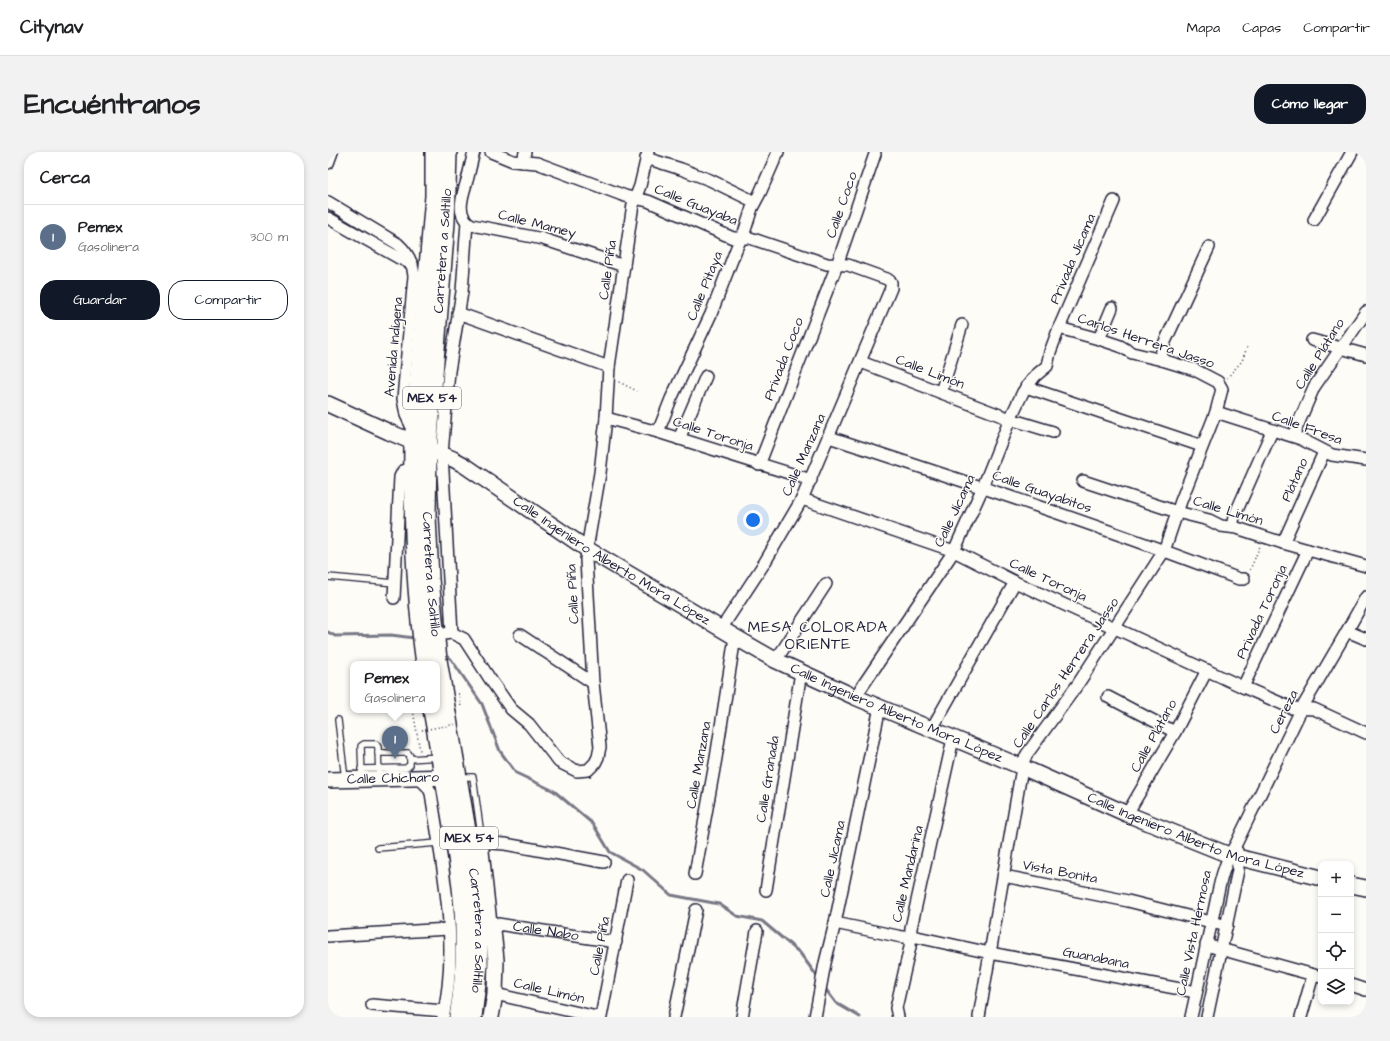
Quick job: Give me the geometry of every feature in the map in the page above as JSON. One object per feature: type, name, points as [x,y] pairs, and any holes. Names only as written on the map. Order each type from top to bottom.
[{"type":"main road","name":"Carretera a Saltillo","points":[[430,648],[430,579],[424,444],[434,152]]},
{"type":"main road","name":"Carretera a Saltillo","points":[[432,661],[415,548],[413,468],[424,444],[455,197],[448,152]]},
{"type":"main road","name":"Carretera a Saltillo","points":[[440,712],[450,777],[465,929],[463,983],[448,1015]]},
{"type":"main road","name":"Carretera a Saltillo","points":[[433,713],[440,756],[476,842],[485,918],[473,1017]]},
{"type":"street","points":[[328,163],[332,152]]},
{"type":"street","points":[[430,648],[452,633],[424,444],[449,371],[462,292],[467,222],[464,219],[455,197],[474,152]]},
{"type":"street","name":"Calle Guayaba","points":[[491,152],[513,161],[524,157],[624,196],[648,201],[733,238],[750,238],[827,264],[848,265],[887,279],[891,282]]},
{"type":"street","name":"Calle Pitaya","points":[[658,432],[671,399],[711,314],[742,238],[752,208],[778,152]]},
{"type":"street","points":[[1314,220],[1352,152]]},
{"type":"street","name":"Calle Coco","points":[[838,265],[875,154]]},
{"type":"street","points":[[647,155],[710,180],[755,202]]},
{"type":"street","name":"Calle Piña","points":[[452,633],[464,639],[511,709],[529,724],[554,757],[564,765],[576,771],[584,772],[592,767],[600,747],[593,683],[586,560],[600,473],[606,418],[608,372],[634,198],[640,186],[647,155]]},
{"type":"street","name":"Privada Jícama","points":[[1059,328],[1114,201]]},
{"type":"street","name":"Avenida Indígena","points":[[328,202],[398,244],[405,251],[412,264],[414,276],[403,399],[406,416],[424,444]]},
{"type":"street","points":[[328,218],[412,264]]},
{"type":"street","name":"Calle Mamey","points":[[467,222],[543,238],[624,266]]},
{"type":"street","points":[[1162,360],[1161,354],[1164,344],[1209,247]]},
{"type":"street","name":"Privada Coco","points":[[759,465],[838,265]]},
{"type":"street","name":"Calle Manzana","points":[[721,629],[765,562],[802,500],[861,362],[891,288],[891,282]]},
{"type":"street","points":[[1099,339],[1112,308]]},
{"type":"street","name":"Calle Plátano","points":[[1293,436],[1314,387],[1366,312]]},
{"type":"street","points":[[458,313],[608,372]]},
{"type":"street","points":[[941,392],[962,325]]},
{"type":"street","name":"Carlos Herrera Jasso","points":[[1059,328],[1120,346],[1132,353],[1195,370],[1213,378],[1220,385]]},
{"type":"street","name":"Calle Jícama","points":[[855,697],[954,551],[983,487],[1010,419],[1026,387],[1035,376],[1047,366],[1050,352],[1059,328]]},
{"type":"street","points":[[1312,340],[1366,355]]},
{"type":"street","name":"Calle Limón","points":[[861,362],[1010,419],[1053,432]]},
{"type":"street","points":[[679,439],[706,376]]},
{"type":"street","name":"Calle Carlos Herrera Jasso","points":[[979,1017],[1022,767],[1027,754],[1078,684],[1164,551],[1177,512],[1216,412],[1222,389],[1220,385]]},
{"type":"street","points":[[1026,387],[1202,446]]},
{"type":"street","name":"Calle Ingeniero Alberto Mora López","points":[[328,404],[424,444],[464,465],[587,549],[775,660],[855,697],[1022,767],[1127,814],[1234,853],[1318,877]]},
{"type":"street","name":"Calle Fresa","points":[[1216,412],[1272,431],[1293,436],[1308,442],[1324,452],[1339,457],[1366,460]]},
{"type":"street","name":"Calle Toronja","points":[[606,418],[658,432],[759,465],[811,480]]},
{"type":"street","points":[[1232,527],[1234,517],[1272,431]]},
{"type":"street","name":"Calle Guayabitos","points":[[829,438],[983,487],[1239,579],[1244,579]]},
{"type":"street","name":"Plátano","points":[[1283,543],[1324,452]]},
{"type":"street","points":[[394,598],[400,477],[403,471],[413,468]]},
{"type":"street","name":"Calle Limón","points":[[1083,481],[1177,512],[1209,520],[1221,526],[1232,527],[1366,566]]},
{"type":"street","name":"Calle Toronja","points":[[802,500],[954,551],[1015,582],[1244,687],[1292,708],[1314,709],[1366,733]]},
{"type":"street","name":"Privada Toronja","points":[[1244,687],[1308,550]]},
{"type":"street","points":[[931,730],[1015,582]]},
{"type":"street","points":[[775,660],[826,584]]},
{"type":"street","name":"Cereza","points":[[1234,853],[1302,708],[1366,597]]},
{"type":"street","points":[[1347,631],[1366,639]]},
{"type":"street","points":[[520,635],[593,683]]},
{"type":"street","name":"Calle Manzana","points":[[695,874],[716,758],[735,637]]},
{"type":"street","name":"Calle Plátano","points":[[1127,814],[1175,732],[1207,670]]},
{"type":"street","name":"Calle Granada","points":[[766,890],[801,672]]},
{"type":"street","points":[[1108,697],[1175,732]]},
{"type":"street","name":"Calle Jícama","points":[[815,1017],[825,963],[835,923],[880,707]]},
{"type":"street","name":"Calle Mandarina","points":[[898,1016],[896,1008],[910,947],[911,928],[953,739]]},
{"type":"street","name":"Calle Chícharo","points":[[328,780],[345,780],[362,774],[420,778],[450,777]]},
{"type":"street","points":[[372,1005],[448,1015],[450,929],[431,793],[420,778]]},
{"type":"street","points":[[476,842],[505,844],[604,862]]},
{"type":"street","points":[[1207,1017],[1238,870],[1234,853]]},
{"type":"street","name":"Calle Vista Hermosa","points":[[1191,1017],[1224,867],[1234,853]]},
{"type":"street","name":"Vista Bonita","points":[[1004,876],[1110,897],[1226,926]]},
{"type":"street","name":"Calle Piña","points":[[601,1017],[627,880]]},
{"type":"street","points":[[1354,886],[1366,888]]},
{"type":"street","points":[[674,1017],[696,910]]},
{"type":"street","points":[[485,918],[493,930],[496,960],[495,994],[491,1017]]},
{"type":"street","name":"Calle Nabo","points":[[485,918],[616,942]]},
{"type":"street","name":"Guanabana","points":[[835,923],[902,937],[917,937],[990,953],[1196,992]]},
{"type":"street","points":[[328,936],[450,929]]},
{"type":"street","points":[[742,1017],[756,931]]},
{"type":"street","points":[[1206,945],[1317,976],[1301,1017]]},
{"type":"street","points":[[1354,987],[1366,990]]},
{"type":"street","name":"Calle Limón","points":[[495,994],[597,1017]]},
{"type":"lane","points":[[328,577],[395,583]]},
{"type":"lane","points":[[338,720],[345,780]]},
{"type":"lane","points":[[362,774],[361,748],[362,744],[366,743],[375,743],[377,746],[379,774],[408,768],[410,765],[410,756],[406,753],[378,754]]},
{"type":"lane","points":[[410,759],[440,756]]},
{"type":"lane","points":[[378,848],[438,843]]},
{"type":"path","points":[[1220,385],[1242,361],[1248,346]]},
{"type":"path","points":[[608,372],[637,391]]},
{"type":"path","points":[[1244,579],[1248,575],[1264,537]]},
{"type":"path","points":[[414,713],[421,758]]},
{"type":"path","points":[[422,730],[457,724]]},
{"type":"waterway","points":[[328,632],[335,636],[391,635],[414,638],[417,640]]},
{"type":"waterway","points":[[444,655],[451,659],[482,704],[500,751],[516,773],[554,791],[593,824],[610,852],[643,870],[671,895],[719,904],[737,916],[762,921],[800,953],[819,979]]},
{"type":"waterway","points":[[824,987],[836,1003],[860,1017]]},
{"type":"place","name":"Pemex","points":[[395,759]]},
{"type":"district","name":"MESA COLORADA ORIENTE","points":[[818,636]]}]
